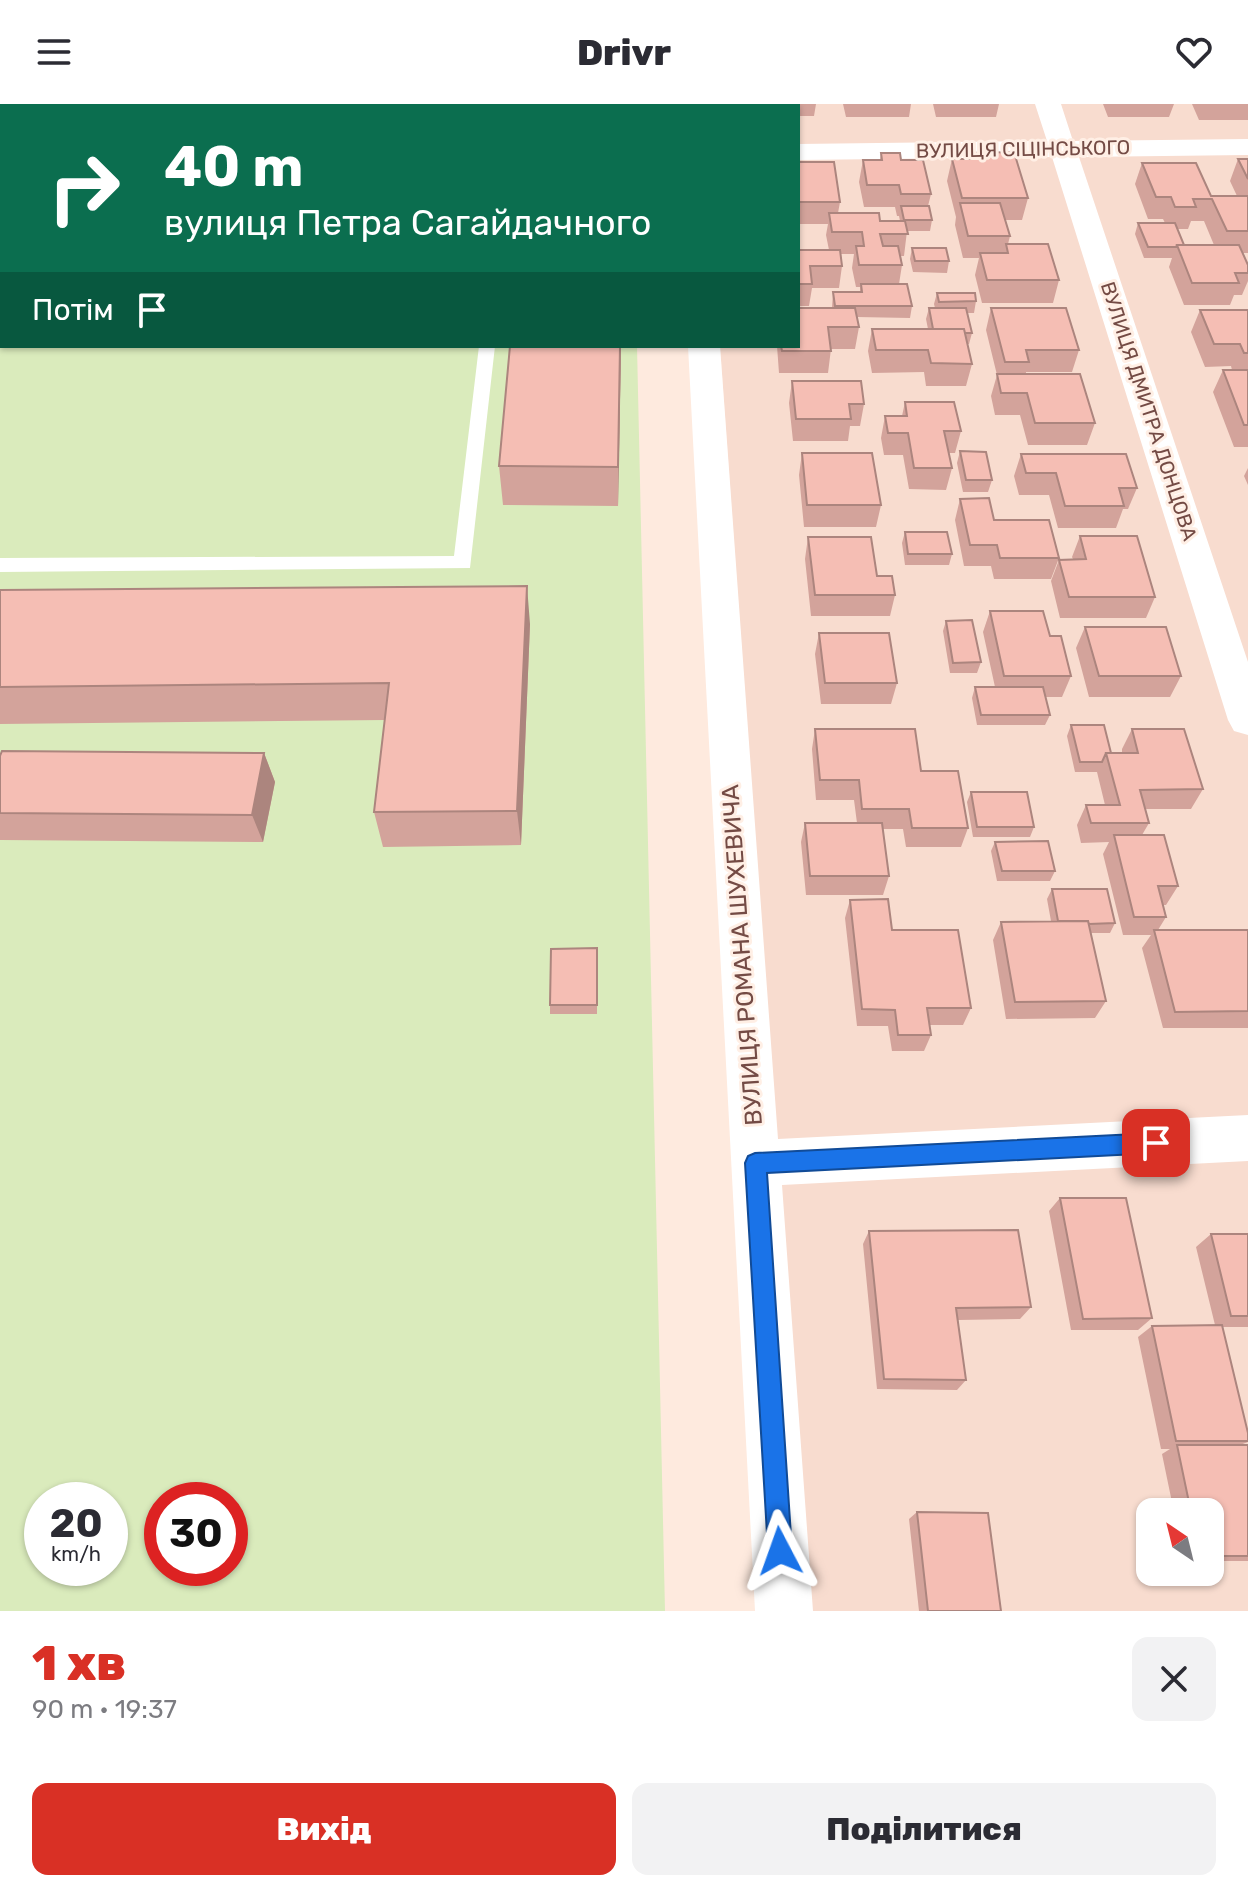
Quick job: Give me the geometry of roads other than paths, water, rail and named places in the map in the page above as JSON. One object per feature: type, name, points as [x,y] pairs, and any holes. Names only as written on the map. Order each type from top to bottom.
[{"type":"street","name":"ВУЛИЦЯ ДМИТРА ДОНЦОВА","points":[[1048,104],[1248,720]]},
{"type":"street","name":"ВУЛИЦЯ СІЦІНСЬКОГО","points":[[800,152],[1248,147]]},
{"type":"street","name":"ВУЛИЦЯ РОМАНА ШУХЕВИЧА","points":[[704,348],[784,1611]]},
{"type":"street","points":[[755,1163],[1248,1138]]},
{"type":"lane","points":[[0,565],[463,563],[487,348]]}]
